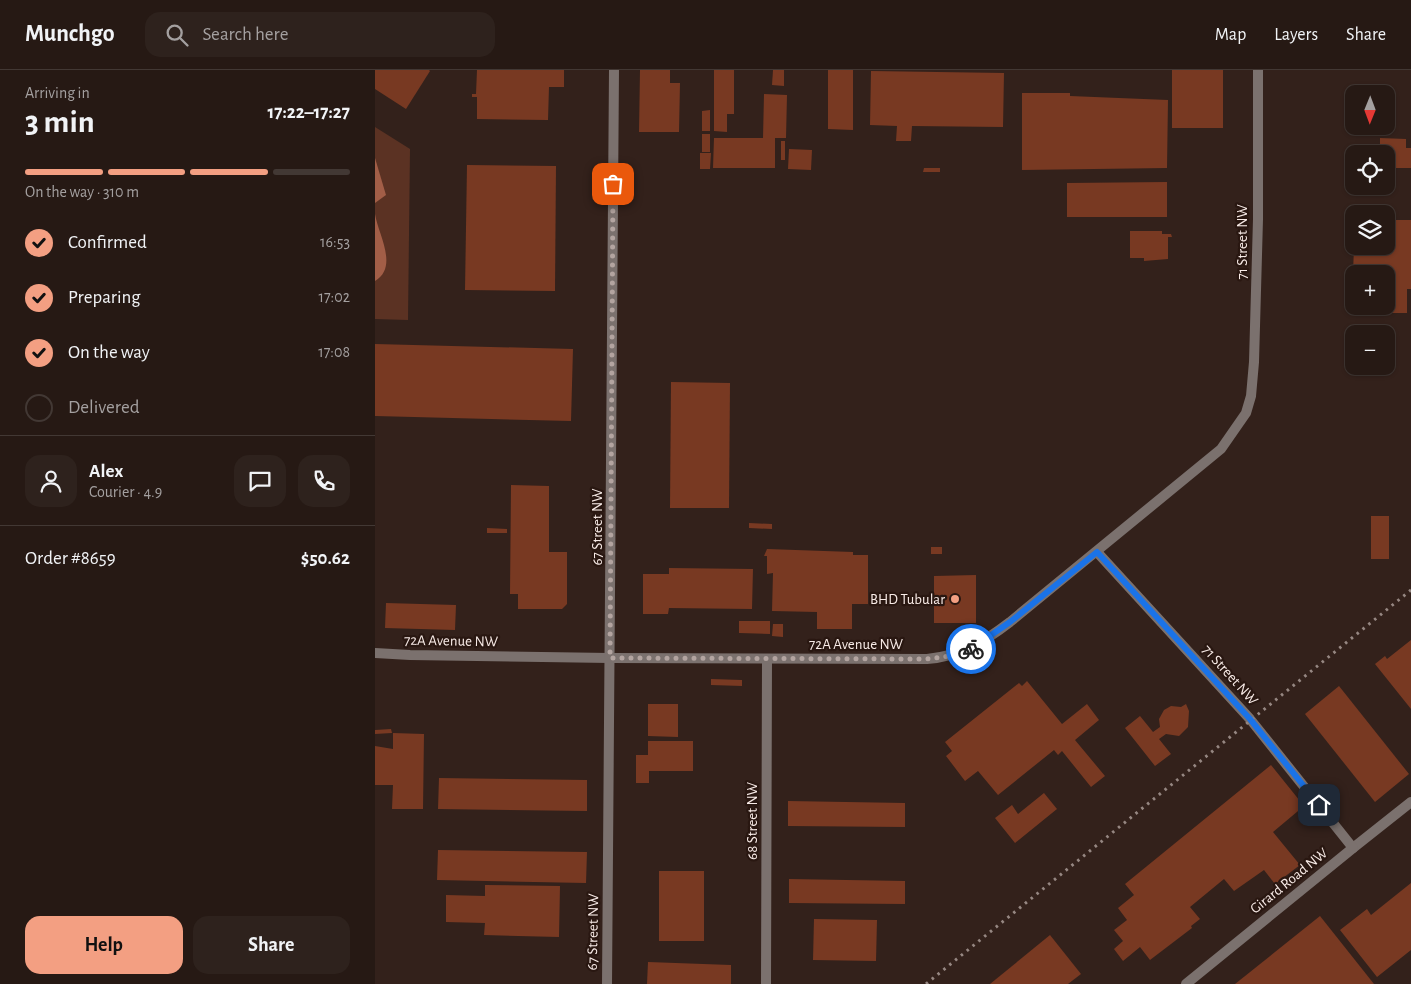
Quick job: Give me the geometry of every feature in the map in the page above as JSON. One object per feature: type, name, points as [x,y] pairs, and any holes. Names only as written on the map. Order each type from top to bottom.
[{"type":"street","name":"67 Street NW","points":[[607,984],[615,70]]},
{"type":"street","name":"71 Street NW","points":[[1246,412],[1253,379],[1256,327],[1258,70]]},
{"type":"street","name":"72A Avenue NW","points":[[375,653],[410,656],[767,659],[927,659],[956,654],[985,641],[1097,552],[1221,449],[1246,412]]},
{"type":"street","name":"71 Street NW","points":[[1097,552],[1250,719],[1353,848]]},
{"type":"street","name":"68 Street NW","points":[[766,984],[767,659]]},
{"type":"street","name":"Girard Road NW","points":[[1186,984],[1411,802]]},
{"type":"shaded area","points":[[375,127],[410,149],[408,320],[375,319]]},
{"type":"shaded area","points":[[375,158],[386,195],[375,203]]},
{"type":"shaded area","points":[[375,214],[385,250],[386,267],[382,275],[375,281]]},
{"type":"building","points":[[375,70],[430,71],[406,109],[375,89]]},
{"type":"building","points":[[477,70],[564,70],[564,87],[549,87],[548,120],[477,119],[477,97],[472,97],[472,94],[476,94]]},
{"type":"building","points":[[640,70],[670,70],[670,83],[680,83],[679,132],[639,132]]},
{"type":"building","points":[[714,70],[734,70],[734,114],[727,114],[727,132],[714,131]]},
{"type":"building","points":[[773,70],[784,70],[784,86],[772,85]]},
{"type":"building","points":[[828,70],[853,70],[853,130],[828,129]]},
{"type":"building","points":[[1172,70],[1223,70],[1223,128],[1172,128]]},
{"type":"building","points":[[871,71],[1004,73],[1003,127],[912,126],[911,141],[896,141],[897,126],[870,125]]},
{"type":"building","points":[[1022,93],[1070,93],[1070,96],[1168,100],[1167,168],[1022,170]]},
{"type":"building","points":[[764,94],[787,95],[786,138],[775,138],[775,168],[713,168],[714,138],[763,138]]},
{"type":"building","points":[[710,110],[710,131],[702,131],[702,111]]},
{"type":"building","points":[[702,134],[710,134],[710,152],[702,152]]},
{"type":"building","points":[[1380,138],[1406,139],[1406,148],[1411,148],[1411,168],[1395,168],[1395,145],[1380,145]]},
{"type":"building","points":[[781,141],[785,141],[785,160],[781,160]]},
{"type":"building","points":[[789,149],[812,150],[811,170],[788,169]]},
{"type":"building","points":[[700,153],[711,153],[710,169],[700,169]]},
{"type":"building","points":[[467,165],[556,166],[555,291],[465,290]]},
{"type":"building","points":[[924,168],[940,168],[940,172],[923,172]]},
{"type":"building","points":[[1167,182],[1167,217],[1067,217],[1067,183]]},
{"type":"building","points":[[1395,220],[1411,220],[1411,289],[1407,289],[1407,313],[1395,313],[1395,265],[1353,265],[1354,255],[1395,255]]},
{"type":"building","points":[[1130,231],[1162,231],[1162,234],[1171,234],[1172,237],[1168,237],[1168,259],[1144,261],[1144,258],[1130,258]]},
{"type":"building","points":[[375,344],[573,349],[571,421],[375,416]]},
{"type":"building","points":[[671,382],[730,383],[729,508],[670,508]]},
{"type":"building","points":[[511,485],[549,486],[549,552],[567,552],[567,604],[562,609],[518,609],[518,594],[510,594]]},
{"type":"building","points":[[1371,516],[1389,516],[1389,559],[1371,559]]},
{"type":"building","points":[[749,523],[772,524],[772,529],[749,528]]},
{"type":"building","points":[[487,528],[507,529],[507,533],[487,533]]},
{"type":"building","points":[[931,547],[942,547],[942,554],[931,554]]},
{"type":"building","points":[[767,549],[853,552],[853,555],[868,555],[868,604],[852,604],[852,629],[817,629],[817,612],[772,611],[773,573],[767,574],[767,556],[764,556]]},
{"type":"building","points":[[669,568],[753,569],[752,609],[669,608],[668,614],[643,614],[643,574],[669,574]]},
{"type":"building","name":"BHD Tubular","points":[[976,575],[976,623],[934,623],[934,576]]},
{"type":"building","points":[[386,603],[456,605],[455,630],[385,628]]},
{"type":"building","points":[[739,621],[770,621],[770,634],[739,633]]},
{"type":"building","points":[[773,624],[783,624],[783,637],[772,636]]},
{"type":"building","points":[[1411,640],[1411,709],[1375,664],[1385,656],[1387,659]]},
{"type":"building","points":[[711,679],[742,680],[742,686],[711,685]]},
{"type":"building","points":[[1027,681],[1062,724],[1087,704],[1099,720],[1075,740],[1105,776],[1091,787],[1062,751],[1058,755],[1054,750],[998,795],[978,771],[965,781],[946,756],[952,751],[945,742],[1019,683],[1022,686]]},
{"type":"building","points":[[1339,686],[1409,774],[1375,802],[1305,714]]},
{"type":"building","points":[[648,704],[678,704],[678,737],[648,736]]},
{"type":"building","points":[[1186,704],[1189,711],[1188,727],[1179,736],[1166,734],[1159,739],[1171,754],[1155,766],[1125,728],[1140,716],[1153,732],[1160,727],[1159,719],[1164,710],[1171,706],[1181,707]]},
{"type":"building","points":[[391,729],[392,733],[375,734],[375,730]]},
{"type":"building","points":[[393,733],[424,734],[423,809],[392,809],[393,785],[375,785],[375,746],[393,749]]},
{"type":"building","points":[[648,741],[693,741],[693,771],[649,771],[649,783],[636,783],[636,755],[648,755]]},
{"type":"building","points":[[1271,765],[1304,806],[1273,832],[1300,865],[1275,884],[1264,870],[1234,891],[1224,879],[1190,907],[1200,919],[1191,926],[1192,928],[1150,960],[1140,947],[1123,961],[1114,949],[1123,941],[1114,930],[1127,920],[1118,908],[1134,895],[1125,884]]},
{"type":"building","points":[[439,778],[587,780],[587,811],[438,809]]},
{"type":"building","points":[[1044,793],[1057,809],[1015,843],[995,818],[1012,805],[1018,814]]},
{"type":"building","points":[[788,801],[905,803],[905,827],[788,826]]},
{"type":"building","points":[[438,850],[587,852],[586,883],[437,880]]},
{"type":"building","points":[[659,871],[704,871],[704,941],[659,941]]},
{"type":"building","points":[[789,879],[905,881],[905,904],[789,903]]},
{"type":"building","points":[[1411,883],[1411,950],[1377,977],[1340,930],[1367,909],[1371,915]]},
{"type":"building","points":[[485,885],[560,886],[559,937],[484,935],[485,923],[446,922],[446,895],[485,896]]},
{"type":"building","points":[[1320,916],[1374,984],[1235,984]]},
{"type":"building","points":[[814,919],[877,920],[876,961],[813,960]]},
{"type":"building","points":[[1050,935],[1081,974],[1068,984],[990,984]]},
{"type":"building","points":[[648,962],[731,965],[731,984],[647,984]]},
{"type":"railway","points":[[926,984],[1411,590]]},
{"type":"way so far","points":[[613,184],[610,658],[927,659],[950,656],[971,649]]},
{"type":"place","name":"BHD Tubular","points":[[955,599]]},
{"type":"route","points":[[971,649],[1010,622],[1097,552],[1250,719],[1319,805]]}]
